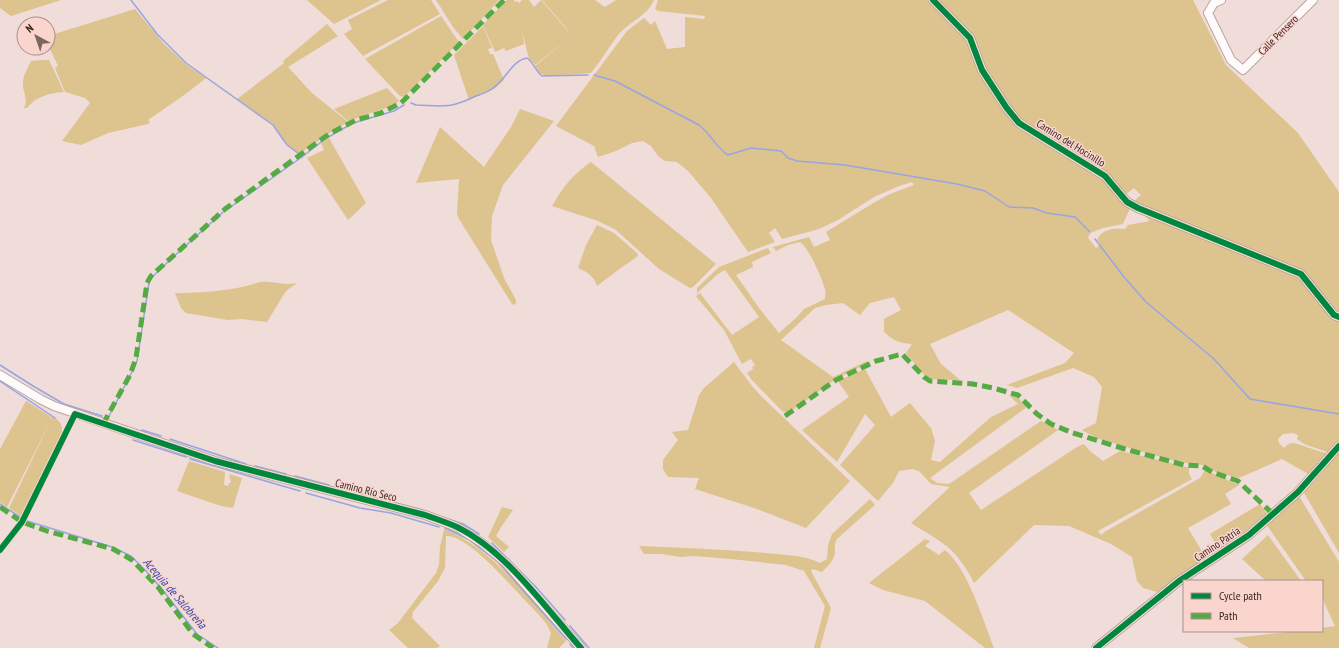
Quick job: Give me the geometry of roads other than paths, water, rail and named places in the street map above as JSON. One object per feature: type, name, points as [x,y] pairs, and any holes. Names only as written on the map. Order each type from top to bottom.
[{"type":"street","name":"Camino del Hocinillo","points":[[933,0],[970,38],[982,70],[1006,107],[1019,123],[1105,176],[1127,202],[1134,206],[1301,274],[1334,314],[1339,317]]},
{"type":"street","name":"Calle Pensero","points":[[1221,0],[1214,3],[1208,13],[1231,60],[1243,70],[1313,0]]},
{"type":"street","name":"Camino Río Seco","points":[[0,375],[40,400],[103,424],[215,462],[425,515],[457,527],[482,543],[506,563],[581,648]]},
{"type":"street","name":"Camino Patria","points":[[1096,648],[1179,581],[1249,535],[1298,492],[1339,446]]},
{"type":"waterway","points":[[131,0],[157,34],[186,63],[273,125],[287,145],[298,153]]},
{"type":"waterway","points":[[411,103],[416,105],[451,105],[485,93],[497,85],[517,63],[527,58],[542,76],[588,75]]},
{"type":"waterway","points":[[594,75],[615,81],[699,125],[728,155],[751,148],[781,151],[788,158],[797,161],[845,165],[957,184],[985,191],[1009,207],[1033,208],[1047,213],[1075,217],[1090,232]]},
{"type":"waterway","points":[[150,279],[222,213],[325,139],[353,123],[394,111],[404,105]]},
{"type":"waterway","points":[[1095,239],[1124,277],[1146,302],[1214,359],[1250,399],[1339,414]]},
{"type":"waterway","points":[[108,418],[137,361],[149,283]]},
{"type":"waterway","points":[[0,365],[64,404],[102,416]]},
{"type":"waterway","points":[[0,381],[55,418]]},
{"type":"waterway","points":[[142,430],[161,436]]},
{"type":"waterway","points":[[170,439],[246,464]]},
{"type":"waterway","points":[[133,440],[186,457]]},
{"type":"waterway","points":[[190,459],[300,491]]},
{"type":"waterway","points":[[255,466],[286,474]]},
{"type":"waterway","points":[[295,476],[329,485]]},
{"type":"waterway","points":[[338,488],[378,499]]},
{"type":"waterway","points":[[306,493],[360,508],[391,513],[439,527]]},
{"type":"waterway","points":[[384,500],[423,510]]},
{"type":"waterway","name":"Acequia de Salobreña","points":[[0,504],[20,517]]},
{"type":"waterway","points":[[436,515],[463,524],[479,534]]},
{"type":"waterway","name":"Acequia de Salobreña","points":[[27,521],[112,547],[131,556],[161,588],[197,634],[218,648]]},
{"type":"waterway","points":[[445,528],[468,539],[498,562],[566,639]]},
{"type":"waterway","points":[[492,543],[535,586],[565,620]]},
{"type":"waterway","points":[[570,626],[589,648]]},
{"type":"waterway","points":[[570,644],[573,648]]}]
